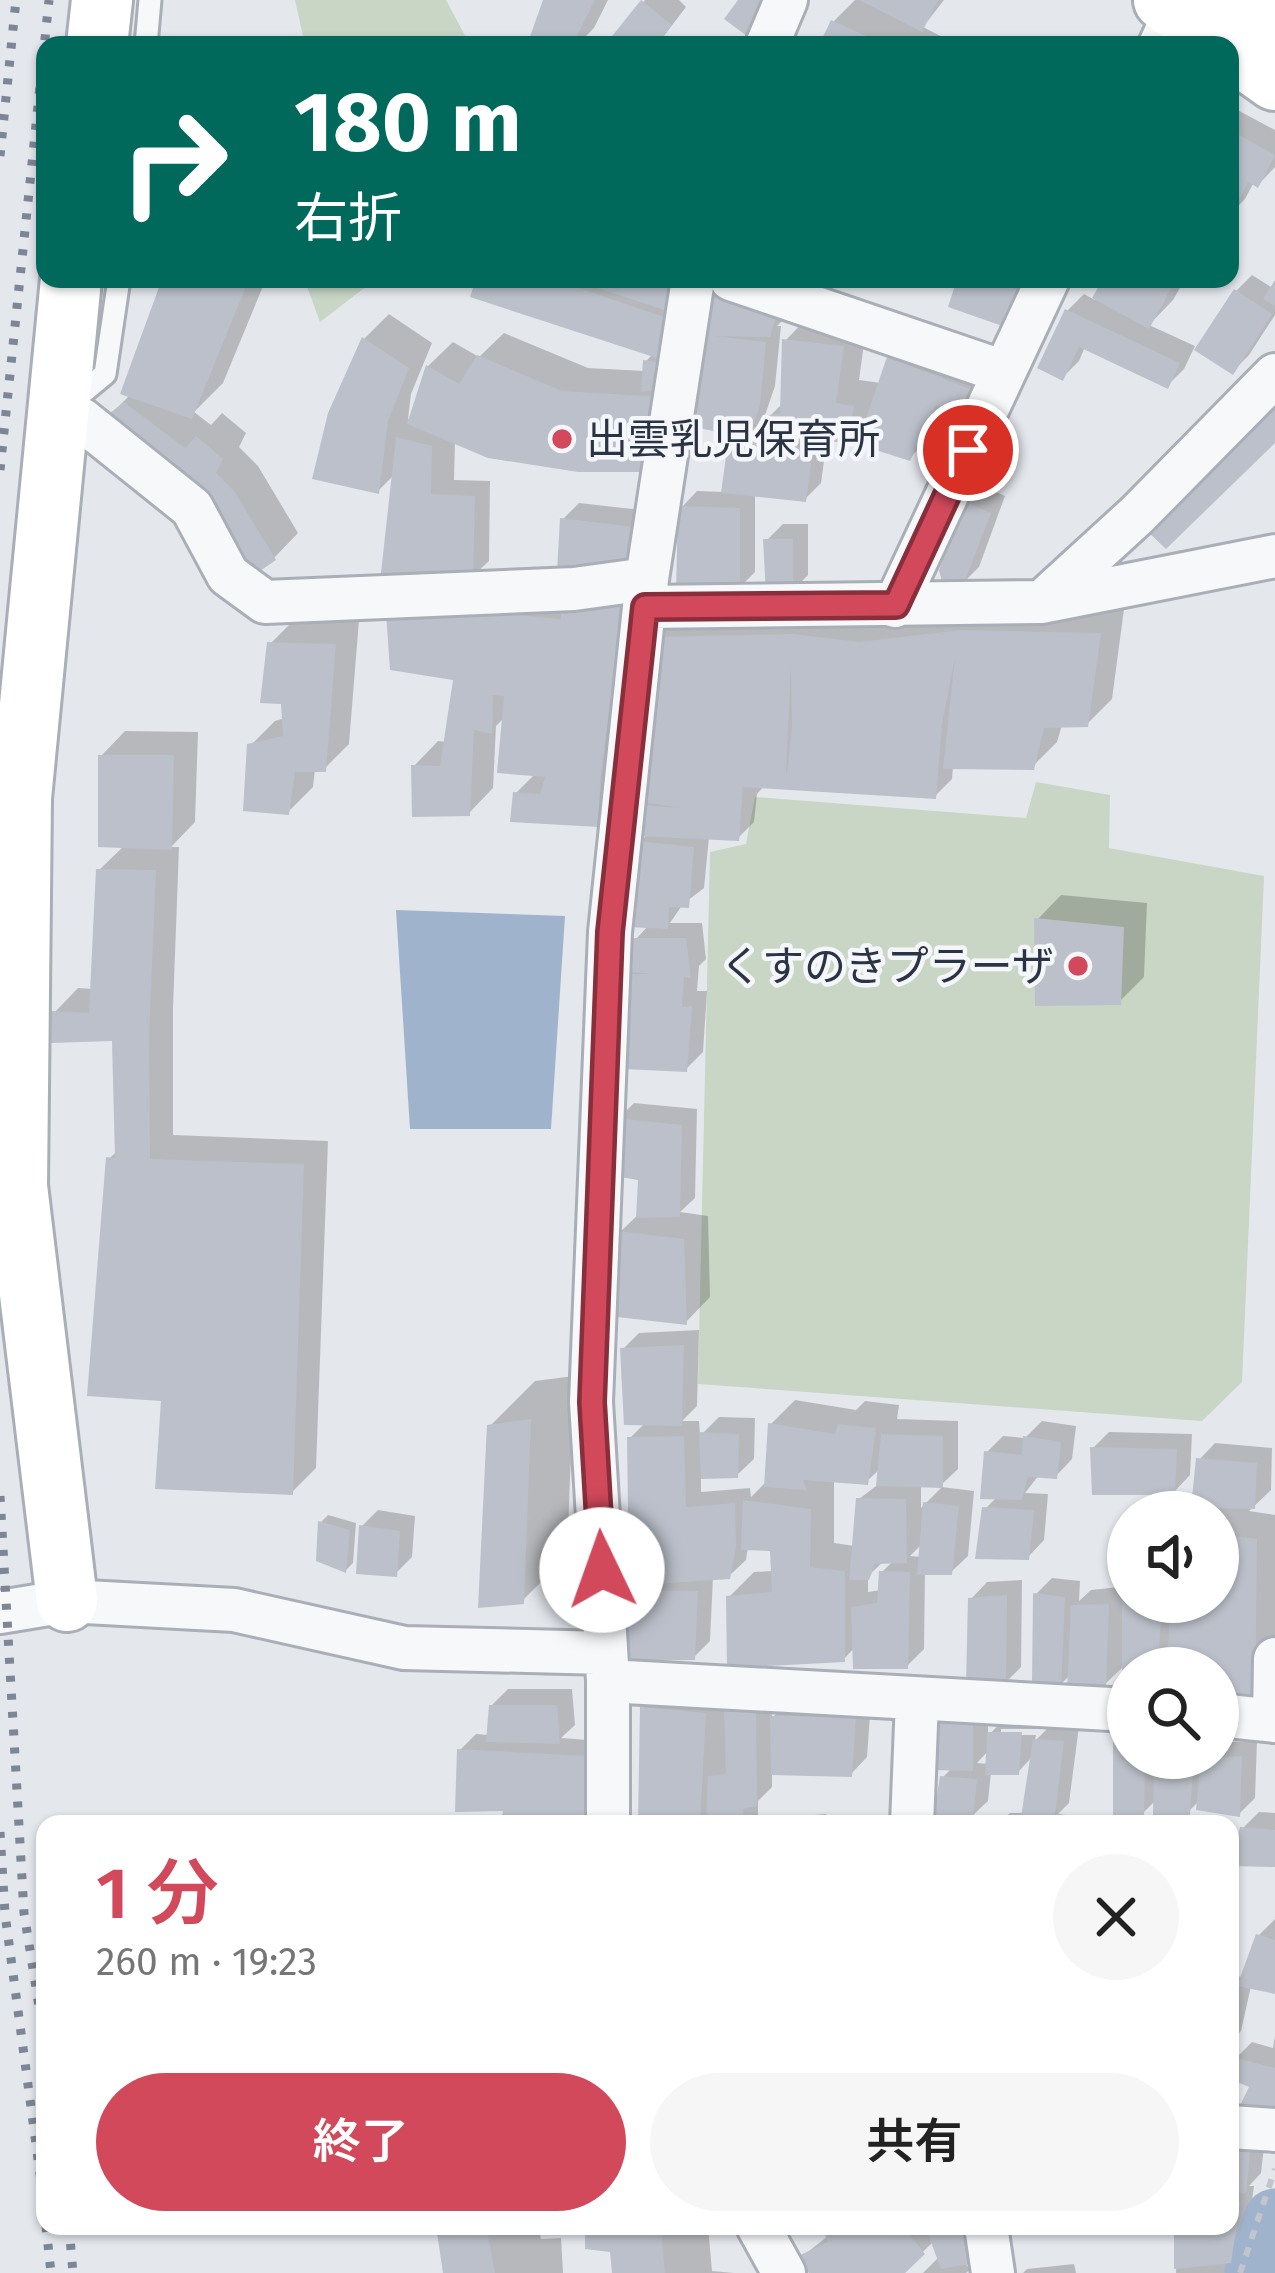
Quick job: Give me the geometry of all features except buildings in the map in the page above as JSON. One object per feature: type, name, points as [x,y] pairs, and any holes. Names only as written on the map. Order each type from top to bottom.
[{"type":"street","points":[[98,36],[102,0]]},
{"type":"street","points":[[771,36],[786,0]]},
{"type":"street","points":[[1237,0],[1275,25]]},
{"type":"street","points":[[1170,14],[1210,36]]},
{"type":"street","points":[[1239,54],[1275,80]]},
{"type":"street","points":[[67,1601],[16,1186],[21,798],[70,288]]},
{"type":"street","points":[[608,1815],[607,1667],[592,1402],[610,932],[646,593],[692,288]]},
{"type":"street","points":[[757,288],[1004,372]]},
{"type":"street","points":[[896,605],[1044,288]]},
{"type":"street","points":[[1042,602],[1275,374]]},
{"type":"street","points":[[56,413],[81,419],[192,508],[228,575],[265,602],[574,589],[896,605],[1042,602],[1275,556]]},
{"type":"street","points":[[0,1612],[67,1601],[234,1610],[404,1648],[917,1700],[1107,1709]]},
{"type":"street","points":[[1239,1717],[1275,1721],[1275,1659]]},
{"type":"street","points":[[912,1815],[917,1700]]},
{"type":"street","points":[[1239,2128],[1275,2130]]},
{"type":"street","points":[[763,2235],[784,2273]]},
{"type":"street","points":[[987,2235],[993,2273]]},
{"type":"lane","points":[[147,36],[150,0]]},
{"type":"lane","points":[[56,413],[105,374],[118,288]]},
{"type":"path","points":[[1240,2273],[1275,2169]]},
{"type":"green space","points":[[295,0],[446,0],[465,36],[303,36]]},
{"type":"green space","points":[[307,288],[364,288],[320,322]]},
{"type":"green space","points":[[1036,782],[1110,795],[1109,848],[1264,876],[1242,1382],[1202,1421],[698,1384],[710,852],[746,844],[755,797],[1026,818]]},
{"type":"water","points":[[396,910],[565,916],[551,1129],[410,1129]]},
{"type":"waterway","points":[[1256,2273],[1275,2220]]},
{"type":"railway","points":[[0,156],[16,0]]},
{"type":"railway","points":[[45,36],[49,0]]},
{"type":"railway","points":[[0,470],[36,125]]},
{"type":"railway","points":[[0,1496],[24,1913],[36,1988]]},
{"type":"railway","points":[[0,1832],[5,1914],[36,2144]]},
{"type":"railway","points":[[47,2235],[51,2273]]},
{"type":"railway","points":[[70,2235],[73,2273]]},
{"type":"place","name":"出雲乳児保育所","points":[[562,439]]},
{"type":"place","name":"くすのきプラーザ","points":[[1078,966]]},
{"type":"route","points":[[602,1570],[592,1402],[610,932],[645,607],[896,605],[968,450]]}]
